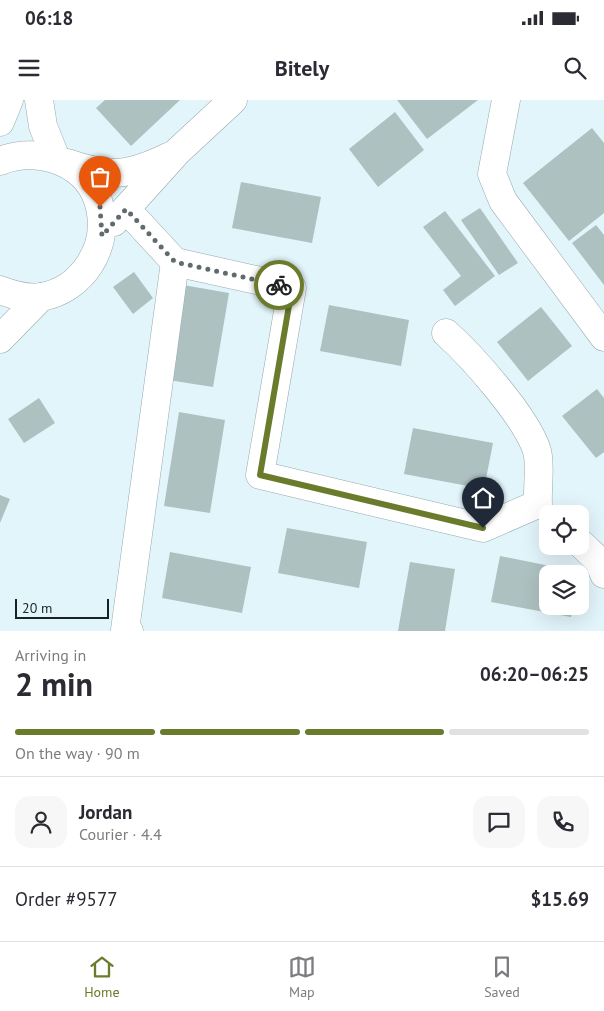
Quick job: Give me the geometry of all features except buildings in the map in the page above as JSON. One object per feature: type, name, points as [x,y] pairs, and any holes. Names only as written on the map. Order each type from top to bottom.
[{"type":"street","points":[[0,122],[9,100]]},
{"type":"street","points":[[39,100],[43,126],[62,161],[88,182],[100,207],[102,236]]},
{"type":"street","points":[[0,290],[16,296],[41,297],[63,290],[81,276],[94,258],[102,236],[178,152],[233,100]]},
{"type":"street","points":[[506,100],[492,174],[503,201],[604,337]]},
{"type":"street","points":[[0,161],[13,156],[35,154],[91,171],[116,173],[142,170],[178,152]]},
{"type":"street","points":[[126,209],[175,262],[292,288],[260,475],[483,528],[539,510]]},
{"type":"street","points":[[125,631],[175,262]]},
{"type":"street","points":[[0,339],[41,297]]},
{"type":"street","points":[[446,333],[496,386],[519,417],[537,451],[543,505]]},
{"type":"street","points":[[589,552],[599,561],[604,574]]},
{"type":"way so far","points":[[100,207],[102,236],[126,209],[175,262],[279,285]]},
{"type":"route","points":[[279,285],[292,288],[260,475],[483,528]]}]
